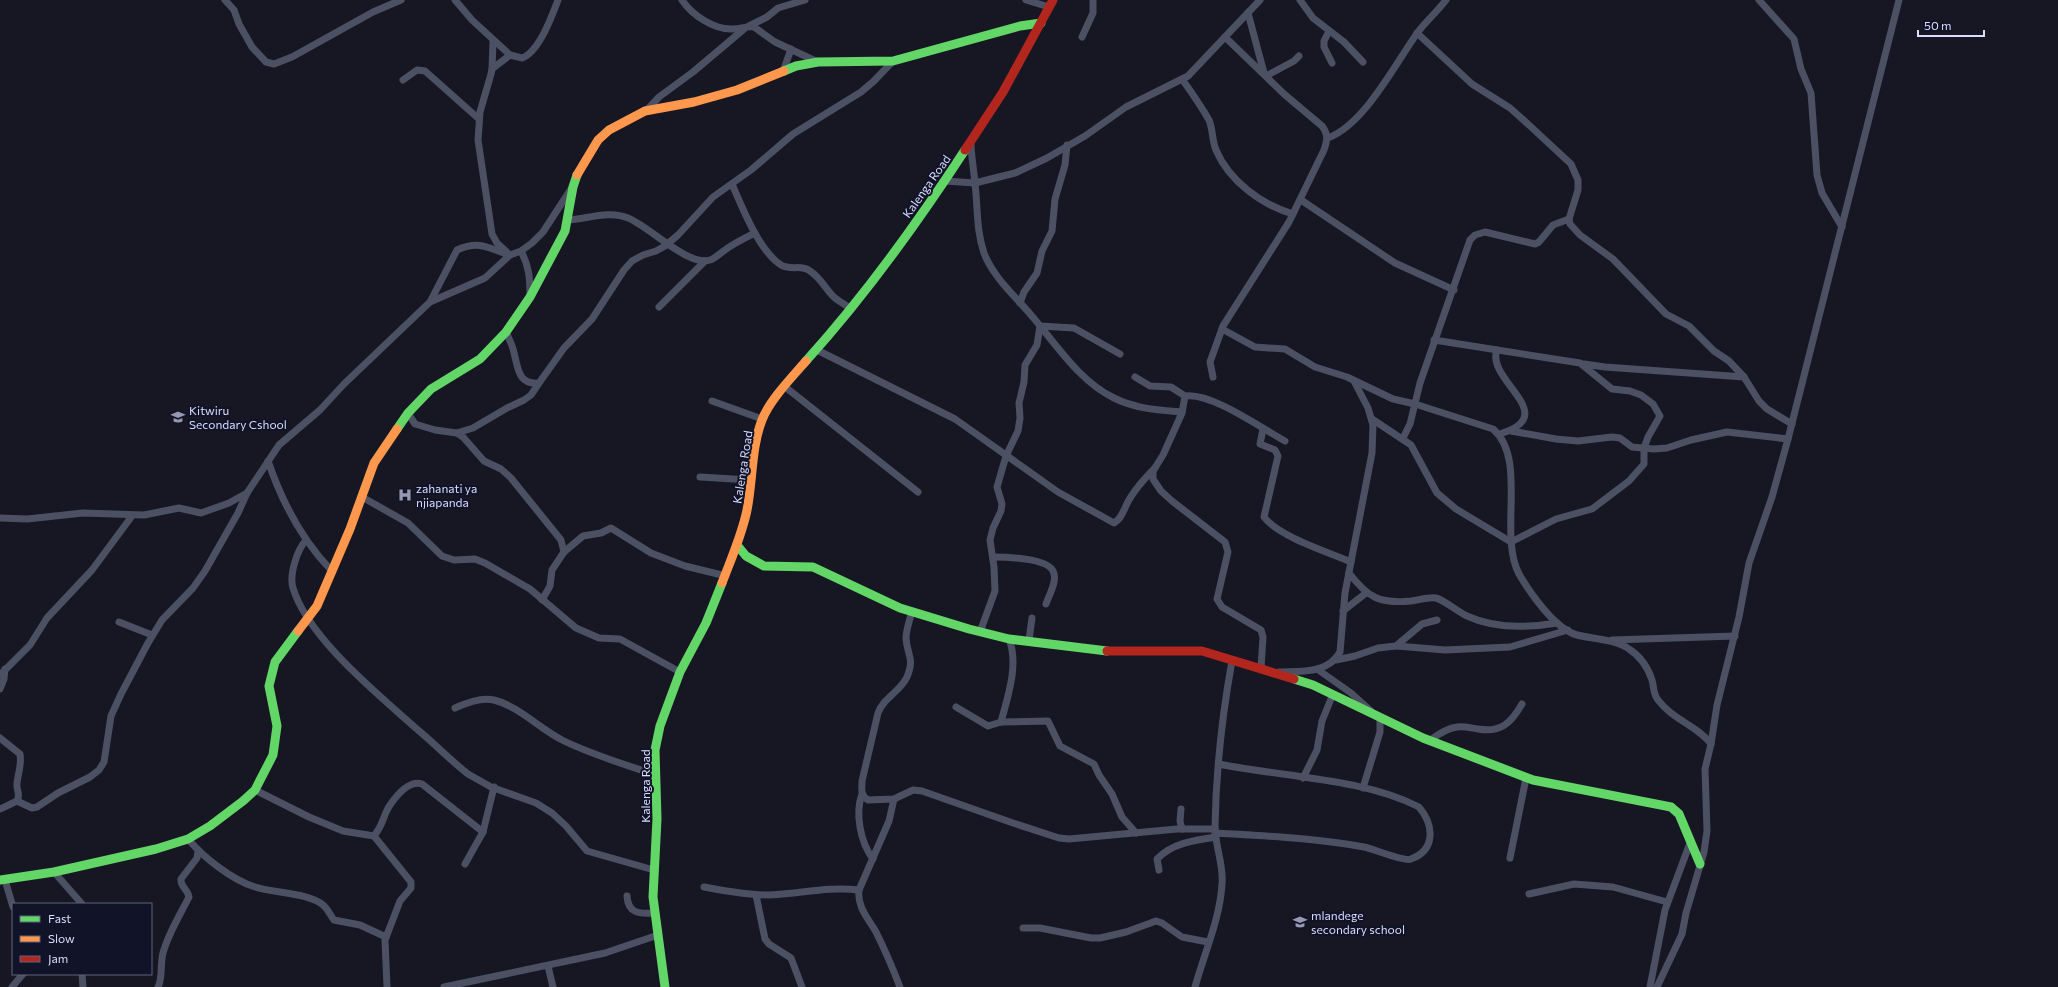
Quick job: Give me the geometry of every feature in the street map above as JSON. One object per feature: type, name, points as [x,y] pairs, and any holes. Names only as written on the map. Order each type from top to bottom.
[{"type":"street","points":[[225,0],[234,10],[239,24],[255,51],[266,62],[274,64],[292,57],[373,12],[401,0]]},
{"type":"street","points":[[455,0],[494,42],[510,55],[522,58],[532,52],[540,39],[558,0]]},
{"type":"street","points":[[682,0],[689,9],[709,23],[722,28],[754,27],[770,39],[818,62]]},
{"type":"street","points":[[645,111],[659,97],[693,72],[746,27],[767,17],[778,8],[805,0]]},
{"type":"street","points":[[1026,0],[1051,3]]},
{"type":"street","points":[[1082,37],[1093,14],[1093,0]]},
{"type":"street","points":[[945,181],[975,183],[1015,173],[1047,158],[1067,145],[1085,136],[1126,107],[1182,79],[1195,70],[1260,0]]},
{"type":"street","points":[[1300,0],[1314,18],[1344,42],[1363,62]]},
{"type":"street","points":[[1328,138],[1345,129],[1369,102],[1417,33],[1446,0]]},
{"type":"street","points":[[1760,0],[1794,39],[1801,69],[1811,93],[1817,175],[1822,193],[1842,227]]},
{"type":"street","points":[[1657,987],[1682,934],[1686,913],[1704,852],[1706,838],[1705,769],[1711,744],[1717,706],[1735,636],[1749,563],[1772,497],[1792,424],[1899,0]]},
{"type":"street","name":"Kalenga Road","points":[[665,987],[653,897],[657,819],[656,750],[660,726],[680,672],[706,623],[726,576],[737,545],[747,511],[750,480],[762,420],[784,386],[817,350],[851,309],[945,181],[1003,92],[1051,3]]},
{"type":"street","points":[[1248,13],[1265,75]]},
{"type":"street","points":[[430,302],[485,278],[510,255],[521,251],[543,232],[573,187],[584,162],[598,140],[618,124],[645,111],[694,102],[722,94],[758,82],[784,69],[818,62],[893,61],[1020,26],[1041,23]]},
{"type":"street","points":[[1329,31],[1323,44],[1332,63]]},
{"type":"street","points":[[1417,33],[1472,84],[1510,108],[1571,164],[1578,180],[1578,190],[1568,222],[1580,234],[1613,259],[1666,314],[1697,333],[1714,351],[1729,361],[1744,377],[1759,401],[1767,409],[1792,424]]},
{"type":"street","points":[[1213,377],[1210,362],[1222,329],[1301,200],[1328,138],[1326,131],[1322,126],[1225,37]]},
{"type":"street","points":[[494,42],[492,70],[479,119],[478,140],[492,234],[498,243],[510,255]]},
{"type":"street","points":[[784,69],[791,49]]},
{"type":"street","points":[[492,70],[510,55]]},
{"type":"street","points":[[1265,75],[1294,61],[1298,56]]},
{"type":"street","points":[[408,413],[415,424],[435,430],[457,433],[473,428],[531,395],[564,348],[592,319],[627,266],[637,257],[656,251],[668,244],[713,197],[751,170],[793,134],[861,92],[893,61]]},
{"type":"street","points":[[403,80],[417,70],[425,71],[479,119]]},
{"type":"street","points":[[1182,79],[1210,123],[1216,150],[1226,167],[1262,202],[1293,214]]},
{"type":"street","points":[[971,140],[972,172],[975,183],[980,239],[985,255],[994,272],[1082,374],[1114,398],[1133,406],[1182,412]]},
{"type":"street","points":[[1020,303],[1024,292],[1037,273],[1042,251],[1052,231],[1055,199],[1065,165],[1067,145]]},
{"type":"street","points":[[732,184],[755,234],[779,263],[785,267],[801,267],[808,270],[819,278],[835,298],[851,309]]},
{"type":"street","points":[[12,905],[2,880],[54,872],[156,849],[188,840],[210,826],[255,790],[273,755],[276,741],[277,726],[268,686],[275,662],[317,606],[362,498],[374,464],[408,413],[431,389],[480,359],[506,332],[530,297],[554,255],[565,231],[573,187]]},
{"type":"street","points":[[1301,200],[1395,263],[1454,290]]},
{"type":"street","points":[[568,220],[602,215],[623,216],[641,225],[675,250],[705,261]]},
{"type":"street","points":[[1403,438],[1410,424],[1434,340],[1454,290],[1470,240],[1474,235],[1485,232],[1535,244],[1539,242],[1553,225],[1569,219]]},
{"type":"street","points":[[659,307],[705,261],[714,258],[725,250],[755,234]]},
{"type":"street","points":[[0,809],[17,802],[32,808],[37,807],[49,798],[85,780],[99,770],[104,762],[111,716],[128,678],[162,620],[193,588],[205,571],[238,513],[247,493],[279,445],[320,410],[344,384],[430,302],[457,250],[470,244],[483,244],[510,255]]},
{"type":"street","points":[[521,251],[528,264],[530,273],[530,297]]},
{"type":"street","points":[[1040,326],[1074,328],[1120,354]]},
{"type":"street","points":[[980,632],[995,591],[991,534],[1001,511],[1002,504],[997,487],[1006,456],[1018,431],[1020,418],[1019,403],[1024,382],[1025,364],[1037,345],[1040,326]]},
{"type":"street","points":[[1222,329],[1255,347],[1285,349],[1316,368],[1354,381],[1393,399],[1486,425],[1500,434],[1505,447],[1512,477],[1511,542],[1513,559],[1520,574],[1542,607],[1557,622],[1574,634],[1619,644],[1629,649],[1639,658],[1652,680],[1656,699],[1677,720],[1704,734],[1711,744]]},
{"type":"street","points":[[506,332],[512,346],[517,371],[520,376],[529,383],[539,383]]},
{"type":"street","points":[[1434,340],[1605,367],[1744,377]]},
{"type":"street","points":[[817,350],[955,420],[1058,492],[1114,523],[1119,521],[1126,504],[1143,480],[1155,468],[1163,455],[1182,412],[1185,396]]},
{"type":"street","points":[[1497,350],[1494,356],[1496,364],[1504,378],[1520,398],[1524,408],[1524,420],[1511,431],[1500,434]]},
{"type":"street","points":[[1511,542],[1556,519],[1576,514],[1596,506],[1629,481],[1644,464],[1644,448],[1648,437],[1660,418],[1660,415],[1652,404],[1642,395],[1630,391],[1612,389],[1587,367],[1580,363]]},
{"type":"street","points":[[1135,377],[1150,386],[1171,387],[1185,396],[1196,395],[1206,398],[1285,442]]},
{"type":"street","points":[[1336,660],[1340,652],[1343,611],[1349,573],[1372,453],[1372,419],[1354,381]]},
{"type":"street","points":[[784,386],[918,492]]},
{"type":"street","points":[[712,401],[762,420]]},
{"type":"street","points":[[1372,419],[1403,438],[1411,445],[1437,493],[1463,513],[1511,542]]},
{"type":"street","points":[[1262,428],[1260,444],[1275,450],[1278,456],[1264,517],[1284,532],[1312,547],[1351,562]]},
{"type":"street","points":[[1511,431],[1556,439],[1578,440],[1612,437],[1620,438],[1632,447],[1644,448],[1667,448],[1691,440],[1727,432],[1788,439]]},
{"type":"street","points":[[457,433],[463,437],[484,461],[501,469],[511,478],[558,537],[564,552]]},
{"type":"street","points":[[268,461],[291,518],[313,551],[332,570]]},
{"type":"street","points":[[1155,468],[1153,479],[1161,491],[1218,536],[1227,546],[1228,552],[1217,599],[1222,607],[1261,630],[1263,637],[1261,668]]},
{"type":"street","points":[[700,477],[750,480]]},
{"type":"street","points":[[0,518],[27,519],[84,513],[105,513],[132,516],[179,508],[201,513],[229,503],[247,493]]},
{"type":"street","points":[[362,498],[408,523],[442,556],[454,560],[475,559],[485,563],[530,589],[576,628],[599,638],[620,639],[680,672]]},
{"type":"street","points":[[0,675],[30,645],[47,618],[92,570],[132,516]]},
{"type":"street","points":[[542,600],[550,586],[552,570],[564,552],[583,536],[601,533],[611,528],[651,553],[685,566],[726,576]]},
{"type":"street","points":[[306,540],[300,552],[291,579],[293,589],[308,618],[347,666],[455,764],[479,781],[494,788],[524,797],[552,813],[566,826],[587,851],[654,870]]},
{"type":"street","points":[[737,545],[746,556],[755,562],[779,568],[814,567],[832,574],[851,586],[886,603],[980,632],[1009,639],[1030,640],[1107,651],[1202,652],[1218,655],[1232,661],[1275,672],[1333,694],[1429,741],[1526,778],[1672,807],[1679,814],[1700,864]]},
{"type":"street","points":[[993,557],[1014,557],[1049,566],[1053,571],[1054,579],[1046,604]]},
{"type":"street","points":[[1349,573],[1366,594],[1390,601],[1437,598],[1466,616],[1485,624],[1502,626],[1541,626],[1557,622]]},
{"type":"street","points":[[1343,611],[1366,594]]},
{"type":"street","points":[[873,859],[867,847],[858,808],[862,794],[862,781],[880,706],[906,678],[911,663],[912,659],[906,638],[912,611]]},
{"type":"street","points":[[1030,640],[1032,618]]},
{"type":"street","points":[[1397,646],[1422,624],[1437,620]]},
{"type":"street","points":[[120,622],[152,635]]},
{"type":"street","points":[[1275,672],[1317,669],[1336,660],[1355,656],[1378,648],[1397,646],[1445,650],[1510,647],[1568,630]]},
{"type":"street","points":[[1606,641],[1623,639],[1735,636]]},
{"type":"street","points":[[1001,722],[1010,690],[1014,654],[1009,639]]},
{"type":"street","points":[[1195,987],[1208,942],[1222,883],[1215,833],[1220,733],[1232,661]]},
{"type":"street","points":[[0,689],[4,679],[5,669]]},
{"type":"street","points":[[1317,669],[1351,693],[1378,717],[1380,732],[1363,788]]},
{"type":"street","points":[[1303,778],[1318,750],[1322,721],[1333,694]]},
{"type":"street","points":[[455,708],[476,701],[492,699],[513,708],[544,729],[582,749],[656,775]]},
{"type":"street","points":[[1429,741],[1441,732],[1456,727],[1492,730],[1501,728],[1511,721],[1522,704]]},
{"type":"street","points":[[956,707],[986,726],[1001,722],[1049,722],[1060,746],[1094,764],[1099,775],[1112,794],[1122,817],[1136,833]]},
{"type":"street","points":[[0,738],[20,754],[21,762],[17,785],[19,795],[17,802]]},
{"type":"street","points":[[862,794],[868,800],[894,799],[906,792],[922,791],[1059,838],[1110,837],[1182,829],[1360,846],[1407,860],[1414,858],[1427,849],[1430,842],[1431,835],[1419,807],[1392,796],[1363,788],[1219,764]]},
{"type":"street","points":[[1510,858],[1526,778]]},
{"type":"street","points":[[374,836],[383,824],[390,805],[406,787],[417,783],[422,784],[483,832]]},
{"type":"street","points":[[465,864],[483,832],[494,788]]},
{"type":"street","points":[[255,790],[309,817],[343,831],[374,836],[412,885],[400,901],[386,937],[386,987]]},
{"type":"street","points":[[894,799],[889,821],[859,890],[858,900],[876,933],[900,987]]},
{"type":"street","points":[[1181,809],[1180,821],[1182,829]]},
{"type":"street","points":[[1159,870],[1157,859],[1168,851],[1187,841],[1215,833]]},
{"type":"street","points":[[188,840],[198,851],[232,876],[248,884],[268,891],[301,896],[321,903],[334,920],[360,925],[386,937]]},
{"type":"street","points":[[1650,987],[1667,902],[1690,843]]},
{"type":"street","points":[[161,986],[160,970],[163,951],[189,896],[188,891],[181,884],[181,879],[197,858],[198,851]]},
{"type":"street","points":[[54,872],[81,903]]},
{"type":"street","points":[[1529,894],[1563,885],[1582,884],[1613,887],[1667,902]]},
{"type":"street","points":[[704,887],[739,894],[756,895],[841,888],[859,890]]},
{"type":"street","points":[[756,895],[765,939],[769,944],[792,958],[802,987]]},
{"type":"street","points":[[627,896],[628,905],[632,911],[642,914],[655,913]]},
{"type":"street","points":[[1023,928],[1046,928],[1091,938],[1100,938],[1126,932],[1156,921],[1182,937],[1208,942]]},
{"type":"street","points":[[444,987],[605,953],[658,935]]},
{"type":"street","points":[[548,966],[553,987]]},
{"type":"street","points":[[12,987],[22,975]]},
{"type":"street","points":[[82,975],[83,987]]},
{"type":"traffic: fast","points":[[784,71],[796,66],[818,62],[893,61],[1020,26],[1041,23]]},
{"type":"traffic: fast","points":[[806,361],[828,337],[890,258],[965,150]]},
{"type":"traffic: fast","points":[[397,429],[408,413],[431,389],[480,359],[506,332],[530,297],[565,231],[573,187],[577,175]]},
{"type":"traffic: fast","points":[[737,545],[746,556],[764,566],[813,567],[900,608],[969,629],[1009,639],[1107,651]]},
{"type":"traffic: fast","points":[[665,987],[653,897],[657,819],[655,750],[660,726],[680,672],[706,623],[722,583]]},
{"type":"traffic: fast","points":[[0,880],[54,872],[156,849],[188,839],[210,826],[243,801],[255,790],[273,755],[277,726],[269,686],[275,662],[298,631]]},
{"type":"traffic: fast","points":[[1294,679],[1313,685],[1423,738],[1533,780],[1671,807],[1679,814],[1700,864]]},
{"type":"traffic: slow","points":[[577,175],[598,140],[609,130],[645,111],[694,102],[737,90],[784,71]]},
{"type":"traffic: slow","points":[[722,583],[745,519],[749,499],[754,453],[758,431],[762,420],[775,397],[806,361]]},
{"type":"traffic: slow","points":[[298,631],[317,606],[350,529],[374,463],[397,429]]},
{"type":"traffic: jam","points":[[965,150],[1003,92],[1053,0]]},
{"type":"traffic: jam","points":[[1107,651],[1202,651],[1294,679]]},
{"type":"place","name":"Kitwiru Secondary Cshool","points":[[178,417]]},
{"type":"place","name":"zahanati ya njiapanda","points":[[405,495]]},
{"type":"place","name":"mlandege secondary school","points":[[1300,922]]}]
